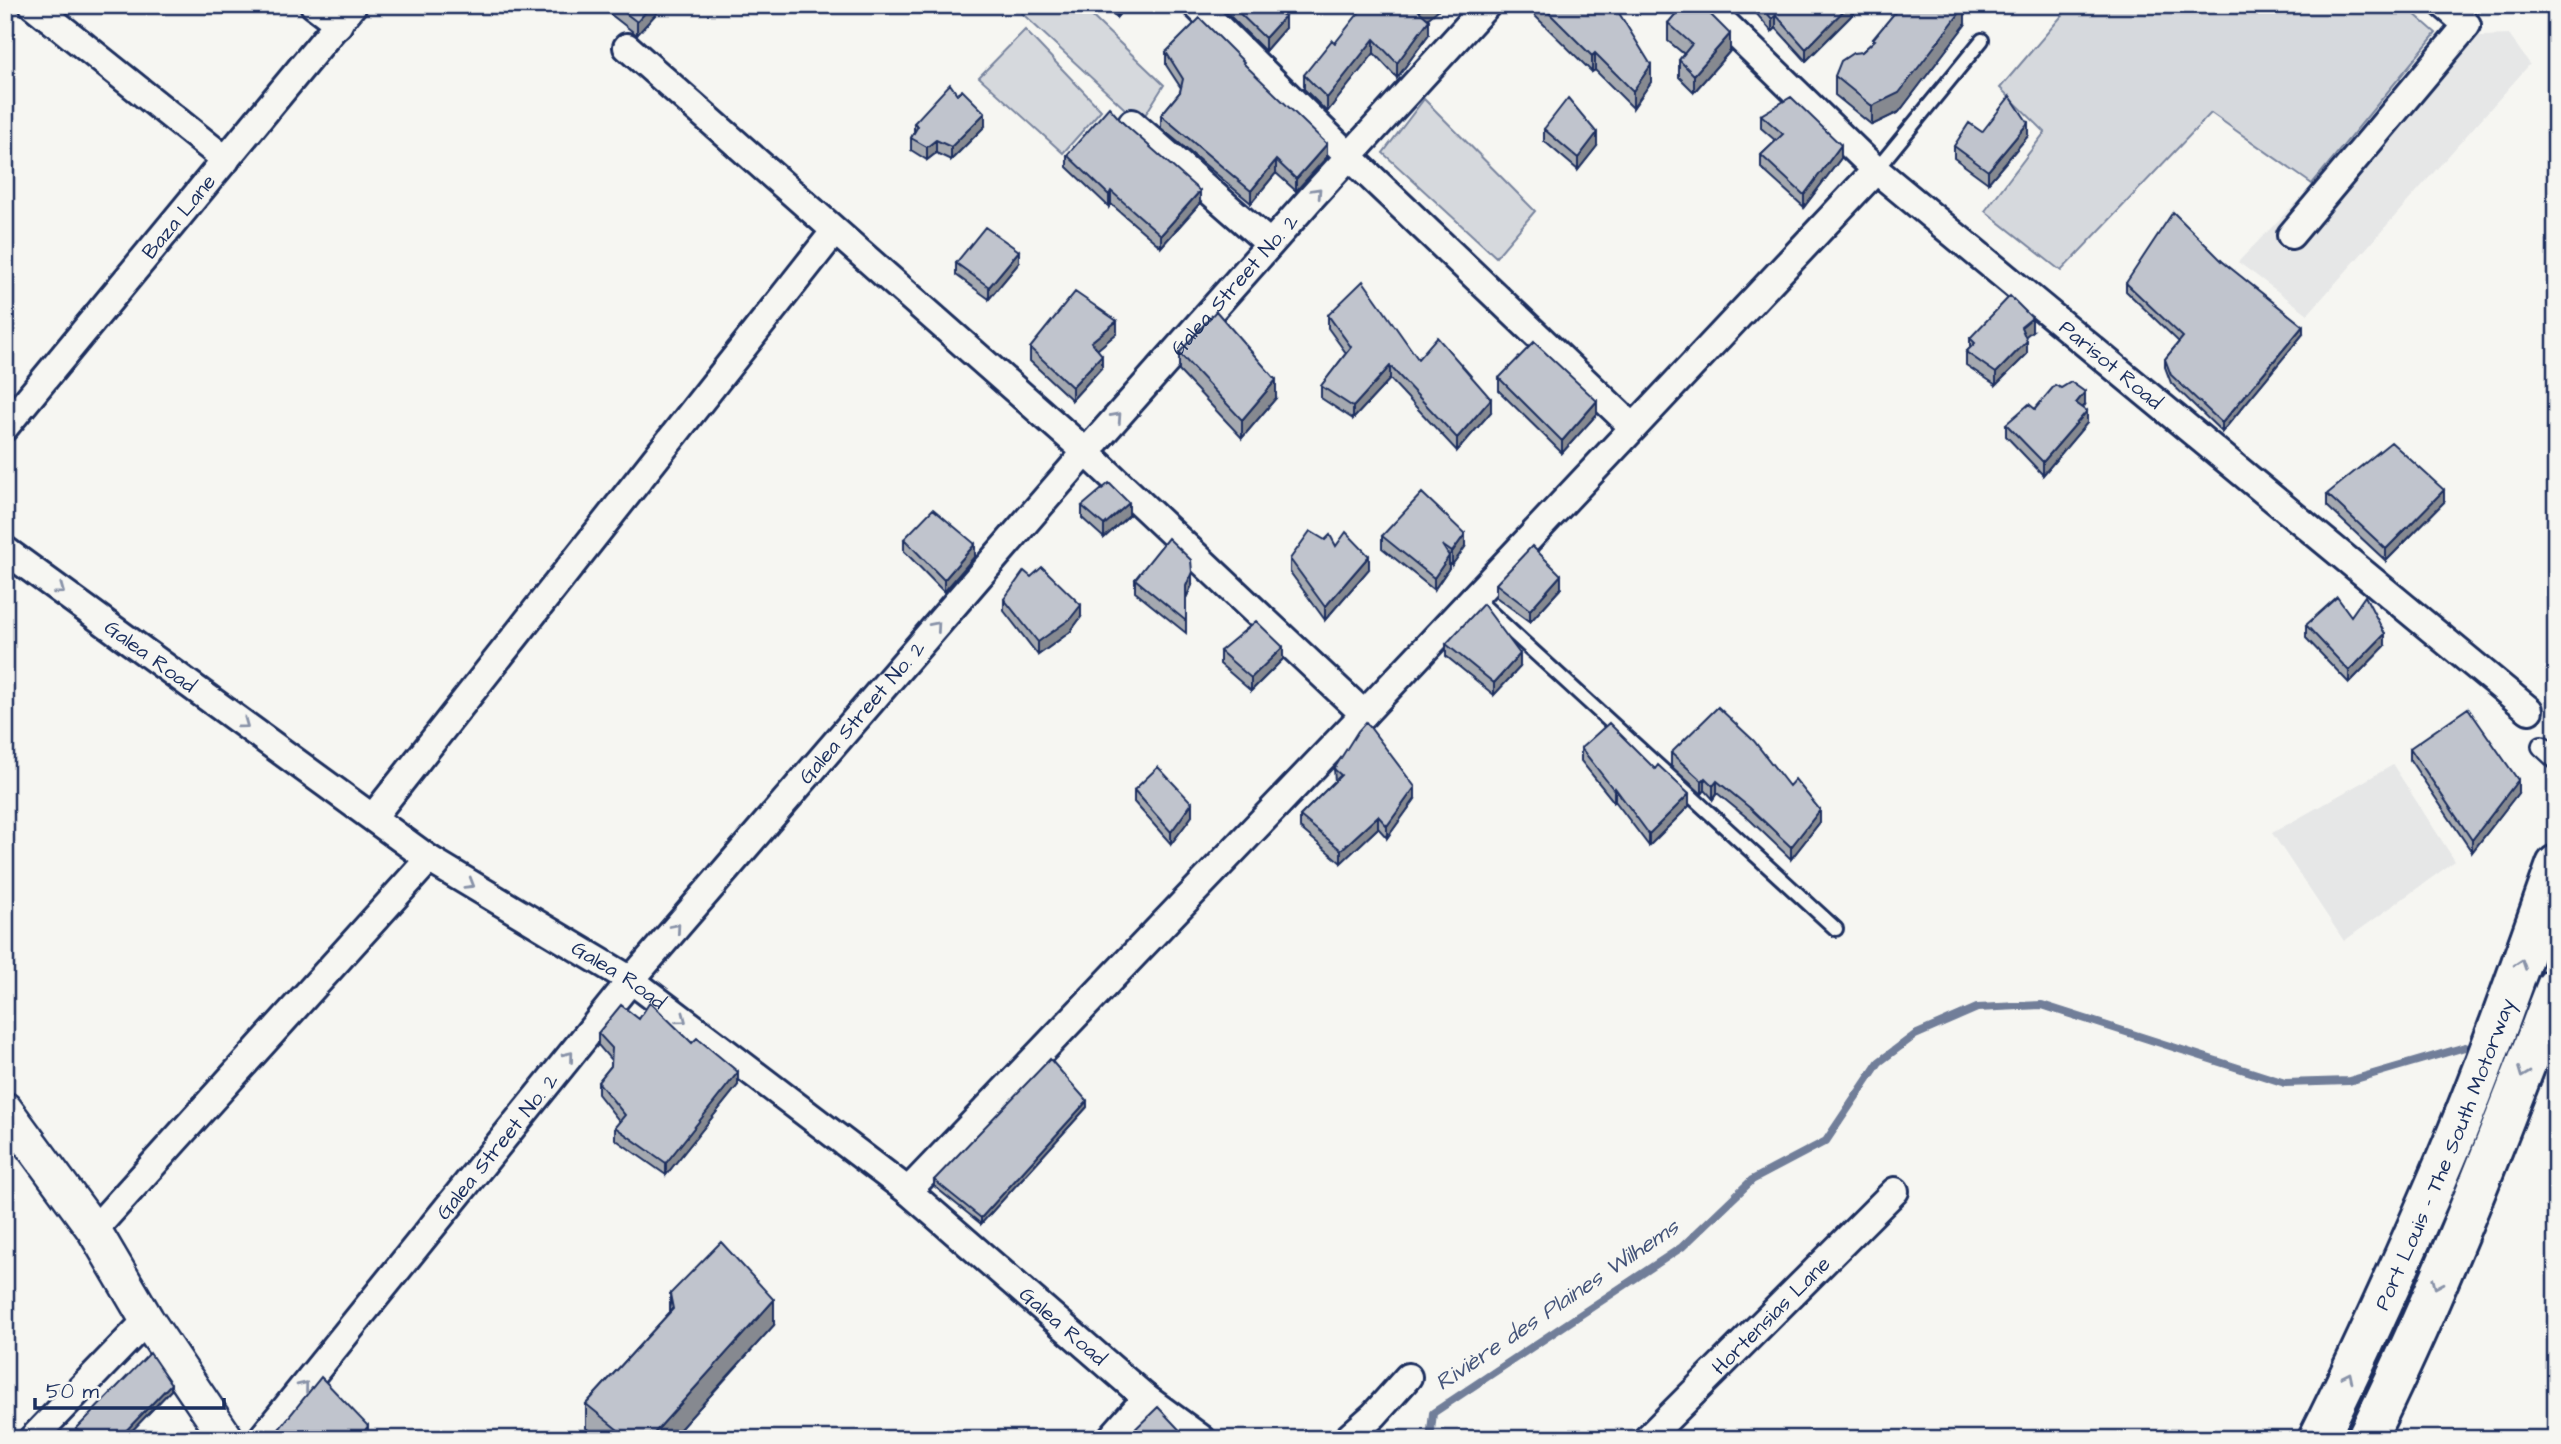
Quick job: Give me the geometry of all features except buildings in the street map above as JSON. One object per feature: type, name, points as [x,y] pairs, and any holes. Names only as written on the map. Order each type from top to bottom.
[{"type":"highway","name":"Port Louis – The South Motorway","points":[[2318,1439],[2372,1328],[2447,1157],[2502,1018],[2556,865]]},
{"type":"highway","name":"Port Louis – The South Motorway","points":[[2366,1439],[2390,1392],[2483,1176],[2556,987]]},
{"type":"street","points":[[33,5],[226,160]]},
{"type":"street","points":[[314,5],[343,19]]},
{"type":"street","points":[[1196,5],[1350,157],[1633,427]]},
{"type":"street","name":"Galea Street No. 2","points":[[261,1439],[631,979],[1086,452],[1487,5]]},
{"type":"street","name":"Parisot Road","points":[[1706,5],[1876,170],[2529,710]]},
{"type":"street","points":[[2291,234],[2467,25],[2444,5]]},
{"type":"street","name":"Baza Lane","points":[[5,427],[343,19]]},
{"type":"street","points":[[627,47],[1086,452],[1364,714]]},
{"type":"street","points":[[1132,123],[1270,244]]},
{"type":"street","points":[[908,1191],[1364,714],[1876,170]]},
{"type":"street","points":[[373,817],[834,232]]},
{"type":"street","name":"Galea Road","points":[[5,550],[429,859],[631,979],[908,1191],[1146,1398],[1202,1439]]},
{"type":"street","points":[[94,1230],[429,859]]},
{"type":"street","points":[[5,1109],[94,1230],[148,1320],[227,1439]]},
{"type":"street","name":"Hortensias Lane","points":[[1647,1439],[1895,1191]]},
{"type":"street","points":[[32,1439],[148,1320]]},
{"type":"street","points":[[1347,1439],[1374,1415],[1408,1377]]},
{"type":"street","points":[[1111,1439],[1146,1398]]},
{"type":"lane","points":[[1876,170],[1982,40]]},
{"type":"lane","points":[[1474,597],[1836,929]]},
{"type":"shaded area","points":[[1080,5],[1164,85],[1140,123],[1014,6]]},
{"type":"shaded area","points":[[2071,5],[2404,5],[2436,33],[2312,184],[2211,113],[2061,271],[1985,211],[2045,132],[2000,88]]},
{"type":"shaded area","points":[[1025,30],[1101,110],[1063,153],[979,77]]},
{"type":"shaded area","points":[[2509,35],[2530,64],[2308,314],[2238,262],[2456,37]]},
{"type":"shaded area","points":[[1424,99],[1535,211],[1496,257],[1383,153]]},
{"type":"shaded area","points":[[2393,765],[2455,861],[2344,941],[2272,833]]},
{"type":"waterway","name":"Rivière des Plaines Wilhems","points":[[1430,1439],[1433,1413],[1682,1247],[1752,1180],[1826,1141],[1879,1062],[1915,1035],[1977,1008],[2042,1005],[2285,1083],[2349,1081],[2465,1047]]}]
